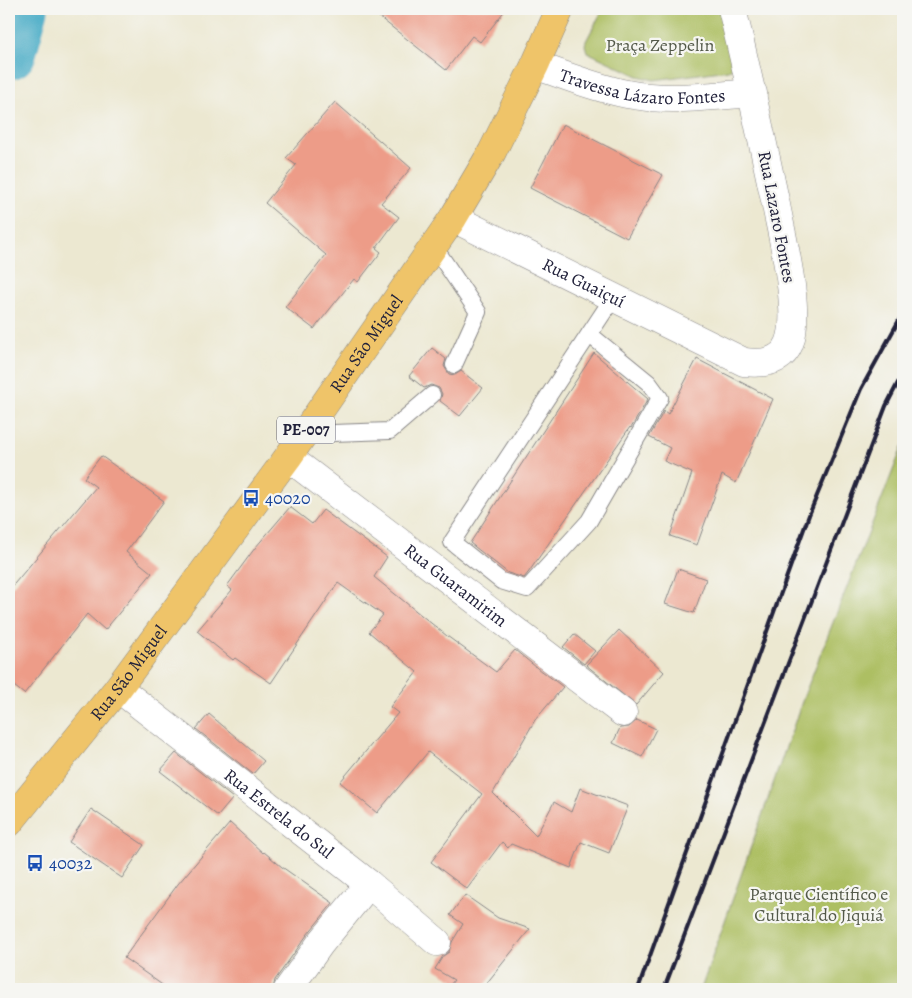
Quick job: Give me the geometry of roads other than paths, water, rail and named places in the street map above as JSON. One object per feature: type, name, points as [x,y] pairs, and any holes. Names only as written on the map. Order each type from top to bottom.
[{"type":"main road","name":"Rua São Miguel","points":[[9,824],[118,688],[288,457],[452,218],[492,152],[536,65],[560,9]]},
{"type":"street","name":"Rua Lazaro Fontes","points":[[716,349],[744,362],[761,364],[772,361],[781,355],[790,343],[793,324],[787,262],[753,93],[732,9]]},
{"type":"street","name":"Travessa Lázaro Fontes","points":[[536,65],[594,85],[628,94],[673,98],[753,93]]},
{"type":"street","name":"Rua Guaiçuí","points":[[452,218],[716,349]]},
{"type":"street","name":"Rua Guaramirim","points":[[288,457],[623,713]]},
{"type":"street","name":"Rua Estrela do Sul","points":[[118,688],[369,884],[437,942]]},
{"type":"street","points":[[288,989],[320,944],[369,884]]},
{"type":"lane","points":[[433,245],[478,312],[454,365]]},
{"type":"lane","points":[[589,334],[649,382],[660,398],[589,521],[527,589],[501,581],[452,542],[589,334],[613,298]]},
{"type":"lane","points":[[304,434],[390,431],[432,395]]},
{"type":"waterway","points":[[9,52],[21,9]]},
{"type":"railway","points":[[638,989],[809,515],[861,389],[903,313]]},
{"type":"railway","points":[[664,989],[886,406],[903,373]]},
{"type":"place","name":"40020","points":[[251,498]]},
{"type":"place","name":"40032","points":[[35,863]]},
{"type":"park label","name":"Praça Zeppelin","points":[[660,45]]},
{"type":"park label","name":"Parque Científico e Cultural do Jiquiá","points":[[819,904]]}]
